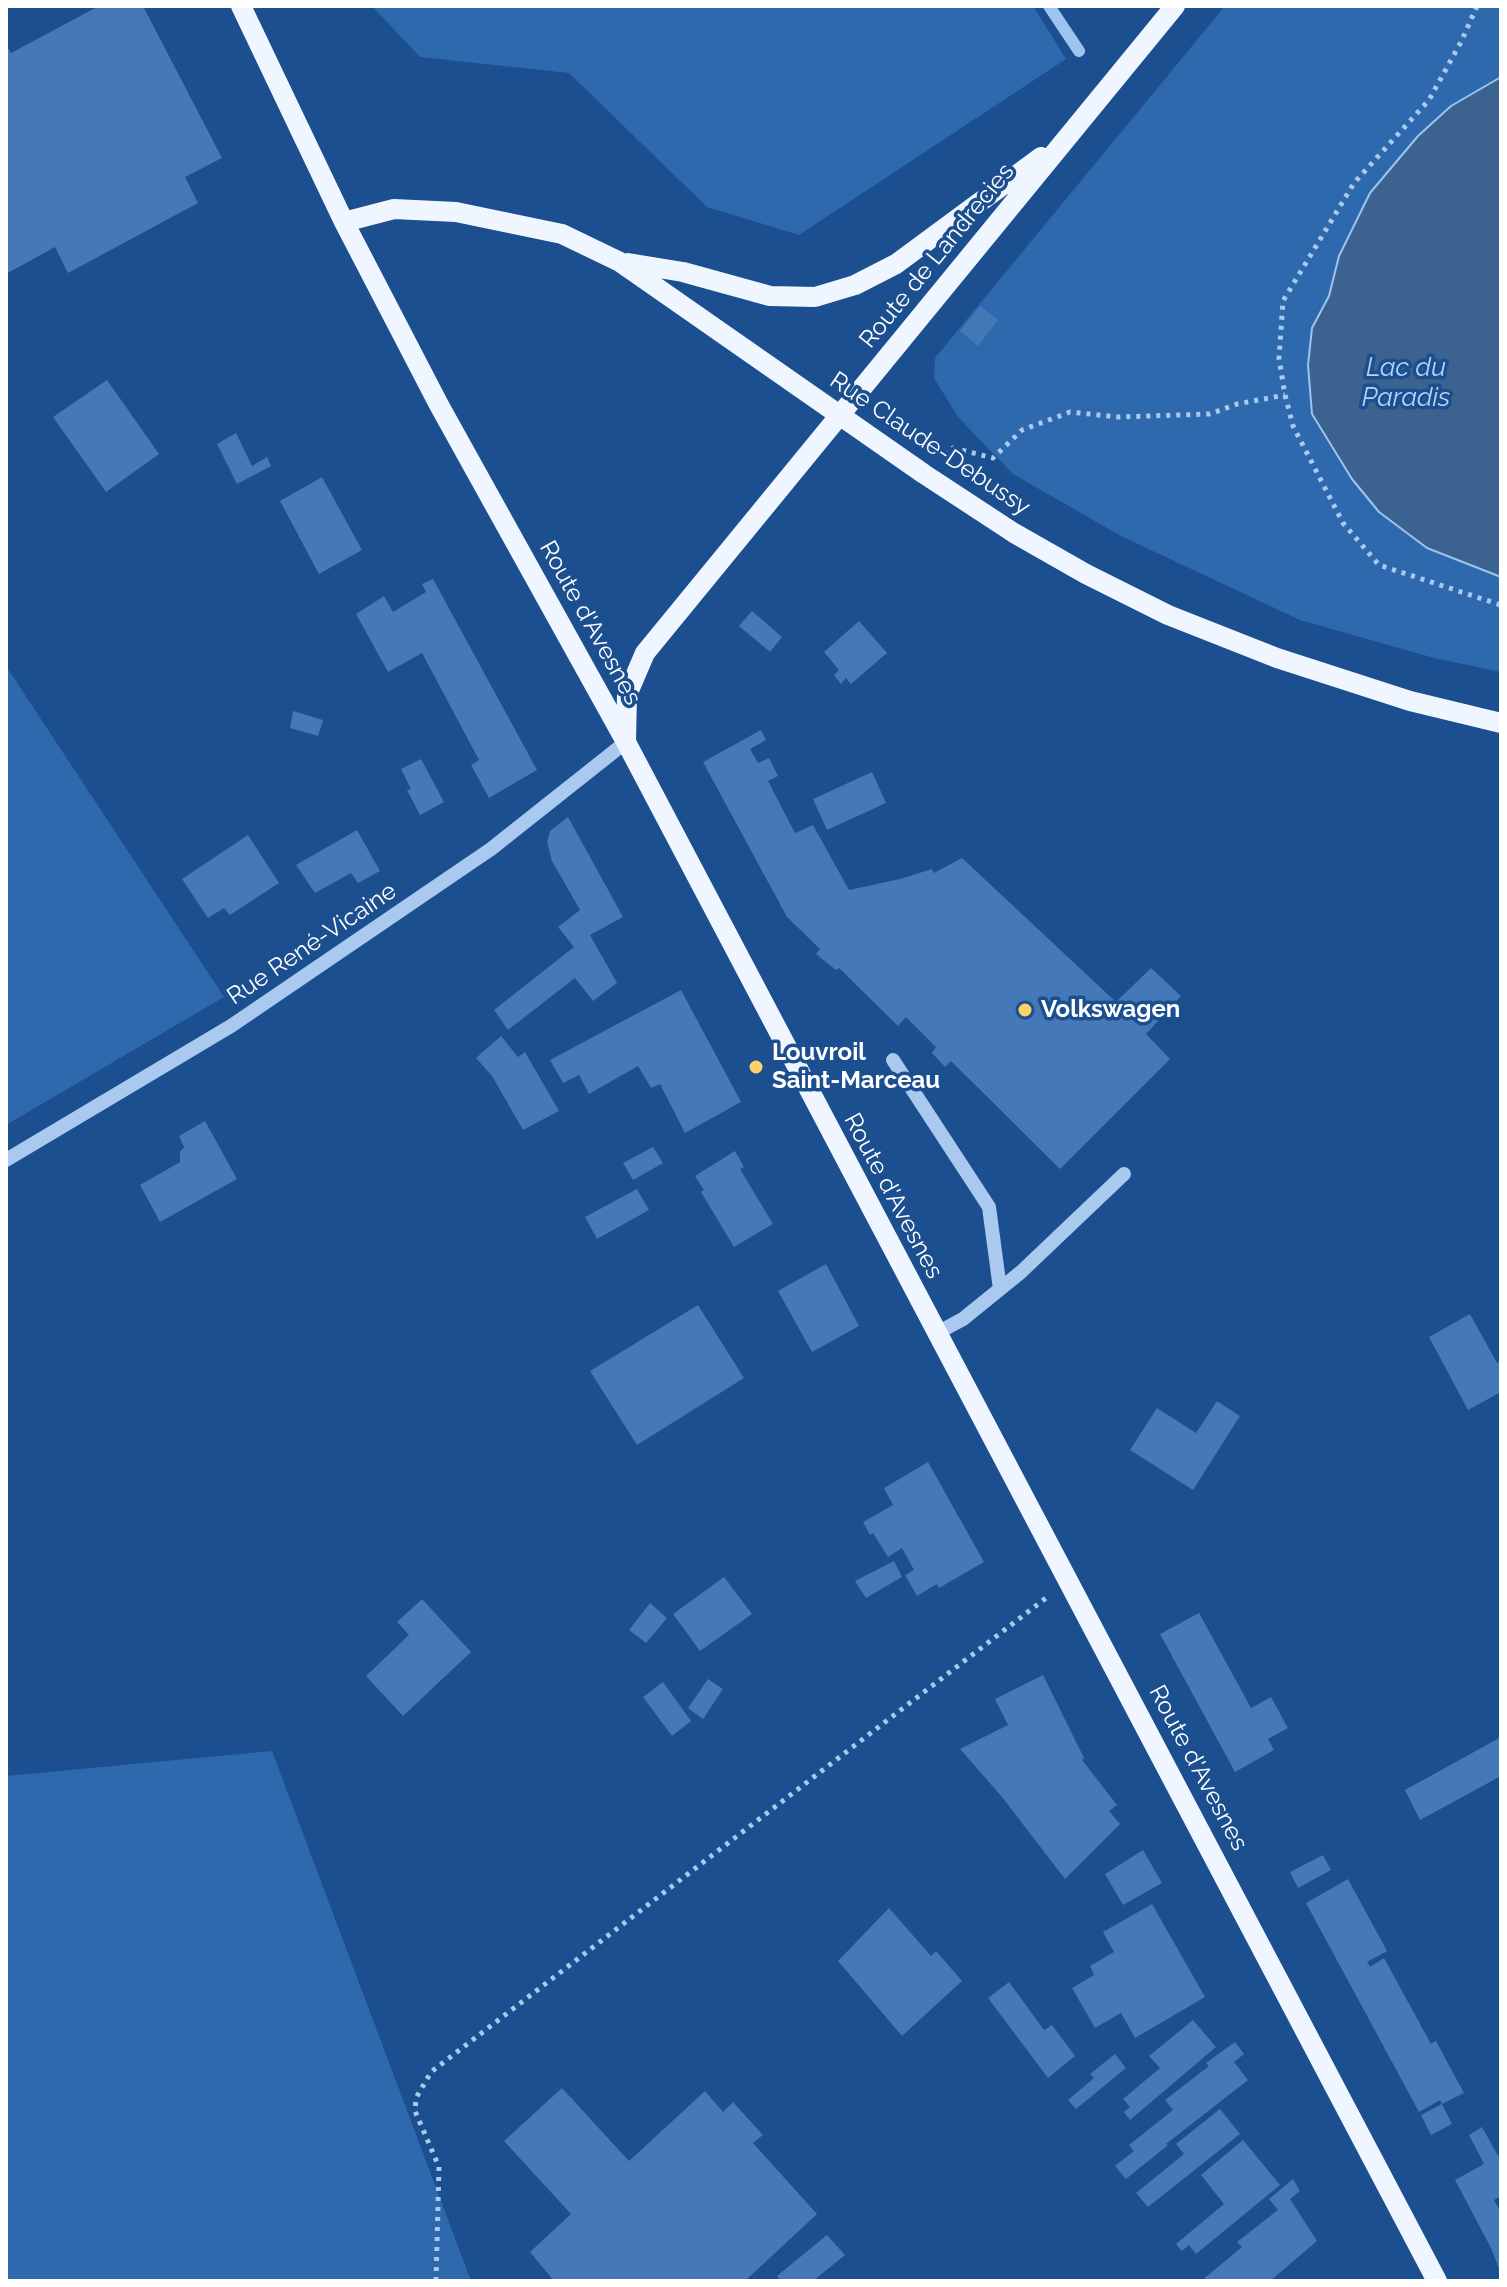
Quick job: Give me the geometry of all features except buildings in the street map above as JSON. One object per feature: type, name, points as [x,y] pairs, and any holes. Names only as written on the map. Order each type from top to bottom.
[{"type":"main road","name":"Route d'Avesnes","points":[[241,6],[344,222],[439,405],[626,742],[1437,2281]]},
{"type":"main road","name":"Route de Landrecies","points":[[626,742],[627,695],[645,653],[1175,6]]},
{"type":"main road","points":[[620,262],[683,272],[770,296],[815,297],[855,285],[896,264],[1067,138]]},
{"type":"main road","name":"Rue Claude-Debussy","points":[[344,222],[394,209],[456,212],[562,234],[620,262],[924,474],[1014,533],[1086,574],[1168,615],[1292,663],[1410,701],[1501,723]]},
{"type":"street","name":"Rue René-Vicaine","points":[[6,1160],[231,1026],[491,849],[626,742]]},
{"type":"street","points":[[893,1060],[989,1207],[1000,1289]]},
{"type":"street","points":[[937,1333],[963,1319],[1032,1262],[1124,1174]]},
{"type":"path","points":[[1477,6],[1429,100],[1354,183],[1283,301],[1279,358],[1293,426],[1343,523],[1379,565],[1501,605]]},
{"type":"path","points":[[924,474],[953,448],[993,458],[1022,430],[1070,412],[1118,417],[1210,414],[1237,404],[1285,395]]},
{"type":"path","points":[[436,2281],[439,2167],[415,2111],[416,2098],[431,2072],[1069,1580]]},
{"type":"shaded area","points":[[372,6],[1033,6],[1066,59],[799,235],[707,207],[569,73],[420,57]]},
{"type":"shaded area","points":[[1225,6],[1501,6],[1501,672],[1434,658],[1300,620],[1121,536],[1013,474],[958,417],[934,378],[935,358]]},
{"type":"shaded area","points":[[6,666],[224,997],[6,1125]]},
{"type":"shaded area","points":[[272,1751],[471,2281],[6,2281],[6,1776]]},
{"type":"water","name":"Lac du Paradis","points":[[1501,77],[1501,577],[1427,548],[1379,512],[1352,479],[1312,414],[1308,365],[1312,328],[1329,296],[1339,256],[1370,193],[1418,136],[1451,106]]},
{"type":"waterway","points":[[1049,6],[1079,51]]},
{"type":"place","name":"Volkswagen","points":[[1025,1010]]},
{"type":"place","name":"Louvroil Saint-Marceau","points":[[756,1067]]}]
